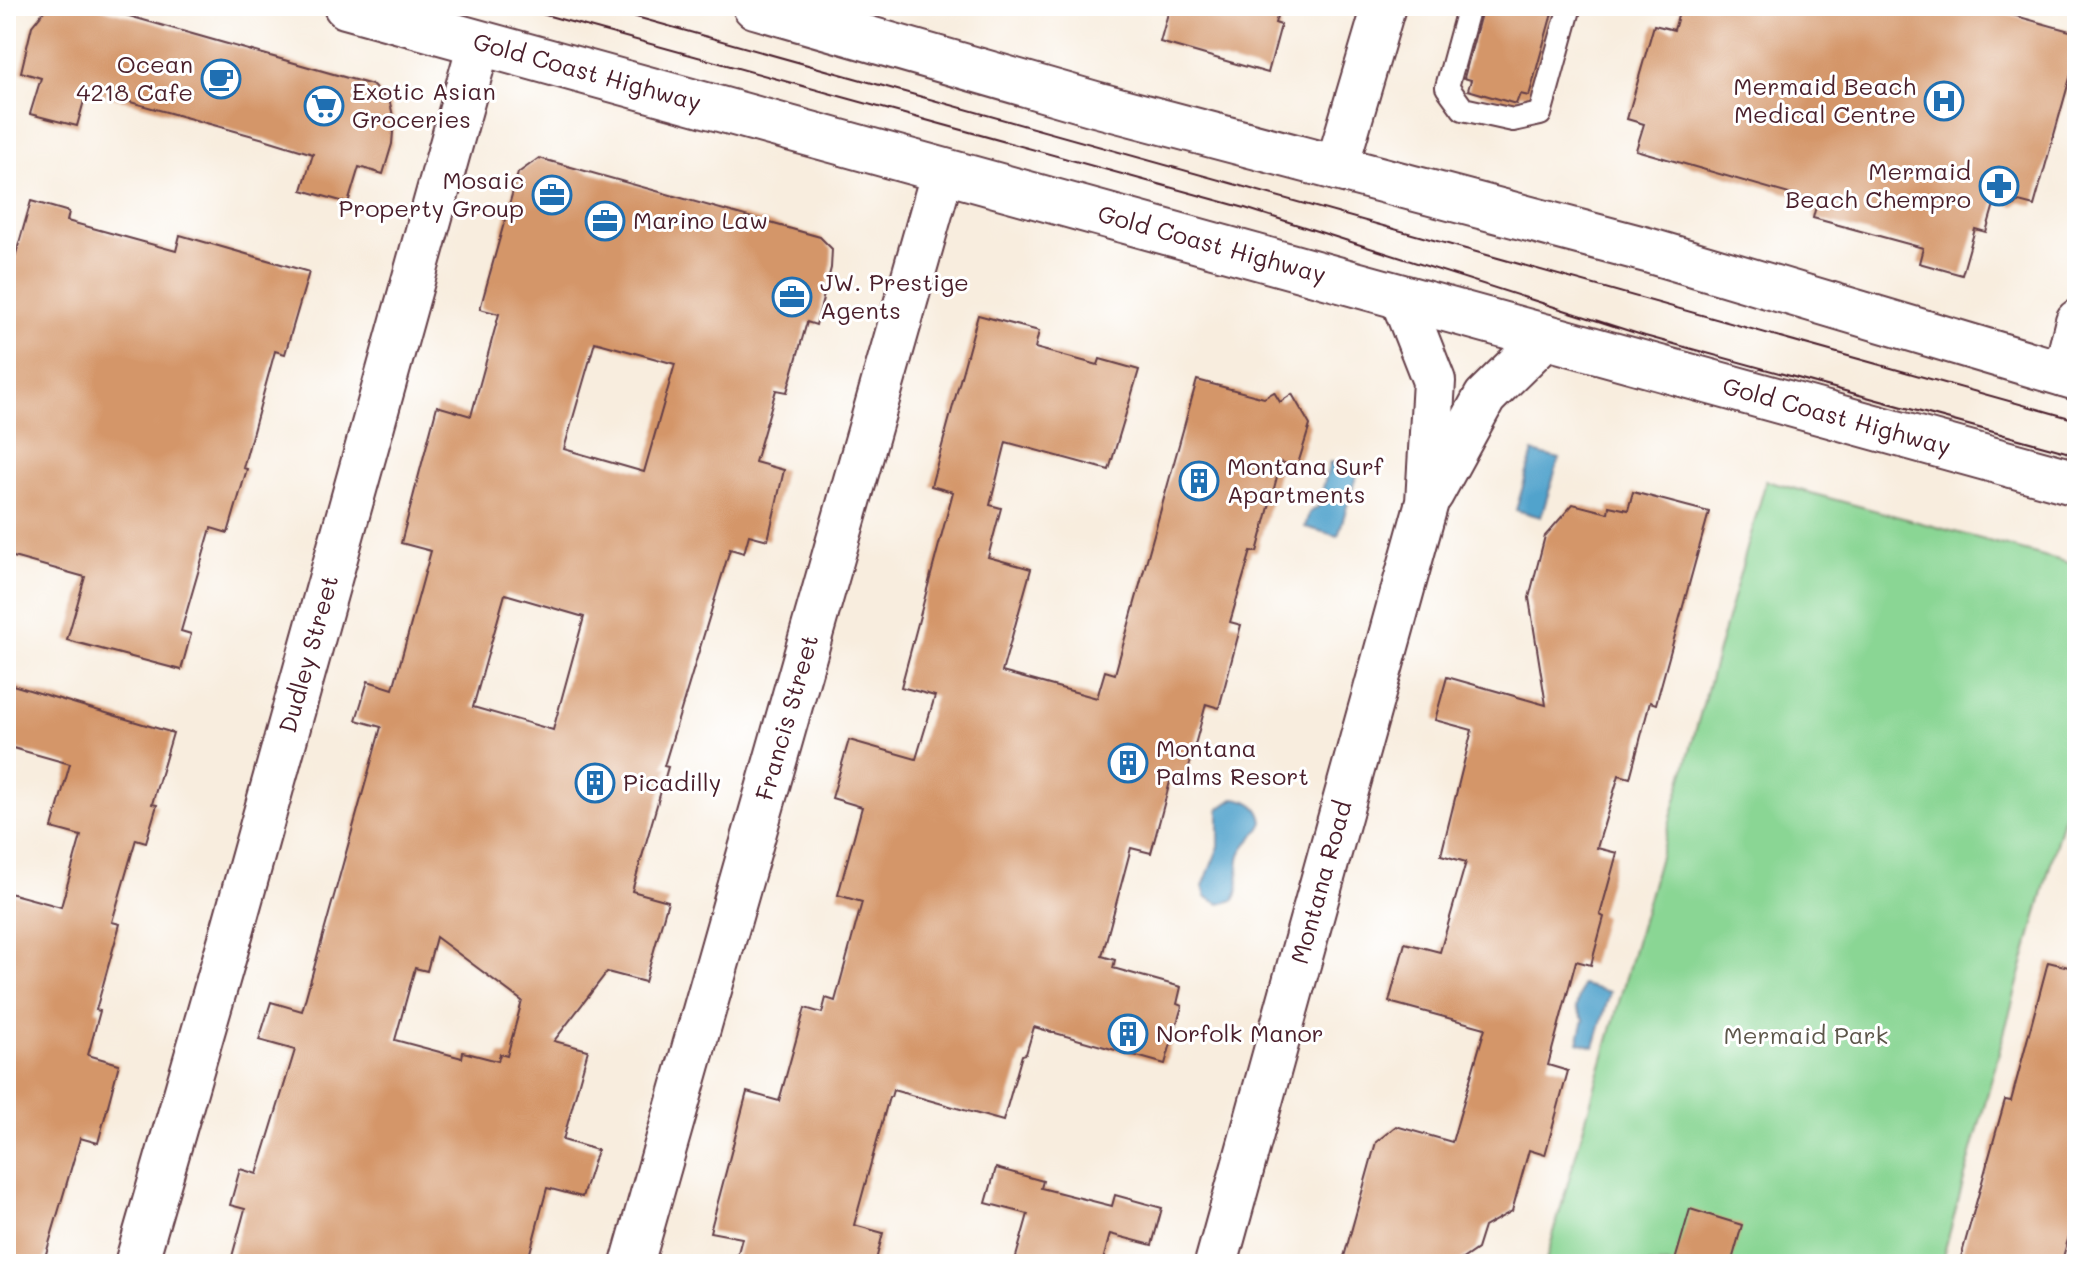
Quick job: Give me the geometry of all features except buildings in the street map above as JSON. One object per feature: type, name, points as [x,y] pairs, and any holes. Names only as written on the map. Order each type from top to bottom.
[{"type":"highway","name":"Gold Coast Highway","points":[[346,6],[2077,483]]},
{"type":"highway","points":[[755,6],[1095,104],[1647,250],[2071,376]]},
{"type":"street","points":[[1336,169],[1384,6]]},
{"type":"street","name":"Dudley Street","points":[[136,1264],[227,950],[479,44]]},
{"type":"street","name":"Francis Street","points":[[632,1264],[943,171]]},
{"type":"street","name":"Montana Road","points":[[1216,1264],[1427,502],[1434,381],[1401,297]]},
{"type":"street","points":[[2071,376],[2077,321]]},
{"type":"street","name":"Montana Road","points":[[1427,502],[1485,397],[1547,336]]},
{"type":"lane","points":[[1469,6],[1447,87],[1463,109],[1513,120],[1540,114],[1570,6]]},
{"type":"green space","name":"Mermaid Park","points":[[1766,481],[2077,565],[2077,767],[1941,1264],[1545,1264]]},
{"type":"water","points":[[1533,452],[1559,459],[1541,517],[1516,510]]},
{"type":"water","points":[[1330,462],[1358,470],[1338,536],[1305,527],[1309,513],[1318,507]]},
{"type":"water","points":[[1235,798],[1254,805],[1263,822],[1240,855],[1237,895],[1234,900],[1220,904],[1206,897],[1203,886],[1219,846],[1219,809]]},
{"type":"water","points":[[1582,985],[1610,992],[1594,1047],[1578,1042],[1584,1020],[1576,1008]]},
{"type":"tram line","points":[[513,6],[1245,208],[1645,336],[2077,455]]},
{"type":"tram line","points":[[597,6],[2077,420]]},
{"type":"place","name":"Ocean 4218 Cafe","points":[[221,79]]},
{"type":"place","name":"Mermaid Beach Medical Centre","points":[[1944,101]]},
{"type":"place","name":"Exotic Asian Groceries","points":[[324,106]]},
{"type":"place","name":"Mermaid Beach Chempro","points":[[1999,186]]},
{"type":"place","name":"Mosaic Property Group","points":[[552,195]]},
{"type":"place","name":"Marino Law","points":[[605,221]]},
{"type":"place","name":"JW. Prestige Agents","points":[[792,297]]},
{"type":"place","name":"Montana Surf Apartments","points":[[1199,481]]},
{"type":"place","name":"Montana Palms Resort","points":[[1128,763]]},
{"type":"place","name":"Picadilly","points":[[595,783]]},
{"type":"place","name":"Norfolk Manor","points":[[1128,1034]]}]
